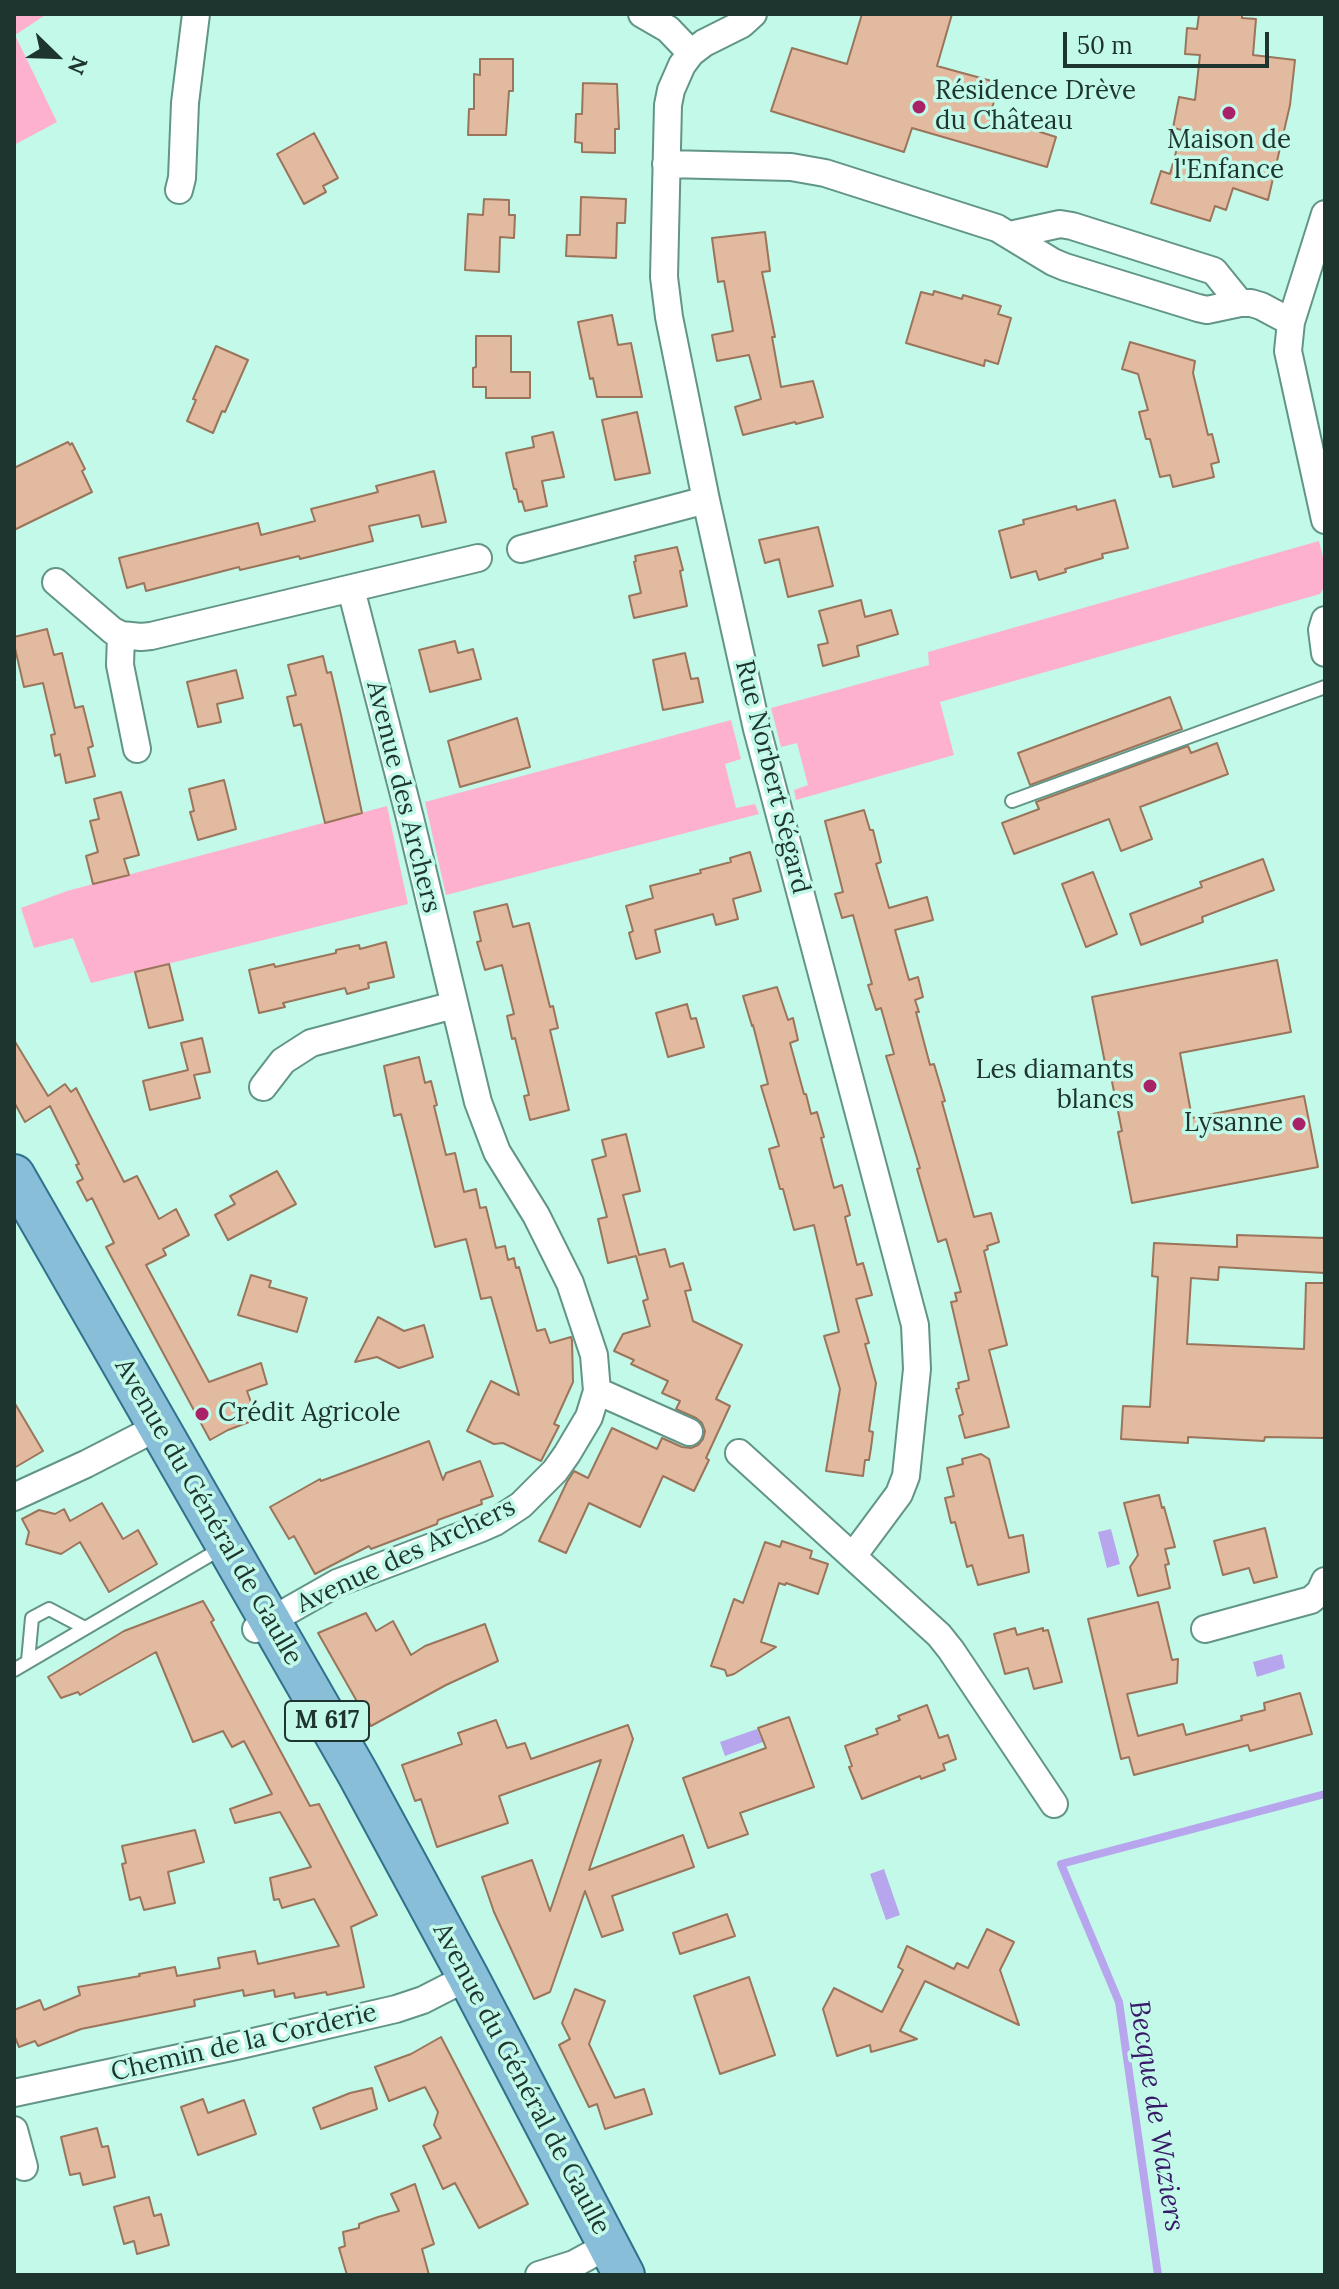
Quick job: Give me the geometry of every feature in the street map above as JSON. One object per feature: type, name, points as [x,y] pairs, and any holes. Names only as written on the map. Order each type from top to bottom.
[{"type":"main road","name":"Avenue du Général de Gaulle","points":[[14,1175],[218,1550],[262,1626],[358,1774],[459,1982],[607,2262]]},
{"type":"main road","name":"Avenue du Général de Gaulle","points":[[14,1215],[151,1431]]},
{"type":"street","points":[[179,190],[196,14]]},
{"type":"street","points":[[642,14],[668,29],[691,53],[742,24],[753,14]]},
{"type":"street","name":"Rue Norbert Ségard","points":[[691,53],[675,78],[668,105],[666,299],[706,500],[757,729],[917,1339],[917,1369],[906,1476],[899,1494],[853,1556]]},
{"type":"street","points":[[666,164],[807,169],[997,228],[1053,262],[1198,308],[1207,310],[1240,303],[1261,306],[1291,322]]},
{"type":"street","points":[[1325,214],[1291,322],[1288,351],[1325,520]]},
{"type":"street","points":[[1010,235],[1060,224],[1072,226],[1214,271],[1240,303]]},
{"type":"street","points":[[521,549],[706,500]]},
{"type":"street","points":[[56,582],[113,631],[121,635],[151,636],[478,558]]},
{"type":"street","name":"Avenue des Archers","points":[[262,1626],[337,1583],[487,1525],[521,1505],[555,1471],[567,1454],[589,1417],[597,1391],[594,1355],[579,1306],[546,1234],[491,1139],[478,1102],[351,589]]},
{"type":"street","points":[[1325,620],[1322,630],[1325,653]]},
{"type":"street","points":[[121,635],[120,665],[137,749]]},
{"type":"street","points":[[263,1087],[283,1061],[311,1043],[454,1005]]},
{"type":"street","points":[[597,1391],[689,1432]]},
{"type":"street","points":[[14,1497],[151,1431]]},
{"type":"street","points":[[739,1453],[933,1629],[951,1650],[1054,1804]]},
{"type":"street","points":[[1205,1629],[1311,1600],[1320,1592],[1325,1581]]},
{"type":"street","name":"Chemin de la Corderie","points":[[14,2093],[396,2009],[459,1982]]},
{"type":"street","points":[[14,2130],[24,2167]]},
{"type":"street","points":[[539,2275],[607,2262]]},
{"type":"lane","points":[[1012,801],[1325,687]]},
{"type":"lane","points":[[14,1670],[218,1550]]},
{"type":"lane","points":[[28,1661],[32,1618],[49,1609],[85,1628]]},
{"type":"shaded area","points":[[14,14],[47,14],[15,35],[57,122],[14,145]]},
{"type":"shaded area","points":[[1319,541],[1325,565],[1325,586],[1320,594],[940,702],[954,755],[796,800],[794,790],[808,785],[797,743],[781,747],[771,708],[929,665],[928,652]]},
{"type":"shaded area","points":[[731,720],[741,759],[725,764],[736,808],[755,804],[759,814],[446,895],[425,802]]},
{"type":"shaded area","points":[[387,806],[408,904],[91,983],[73,938],[34,948],[21,908],[67,891]]},
{"type":"shaded area","points":[[1111,1529],[1120,1564],[1107,1568],[1098,1532]]},
{"type":"shaded area","points":[[1282,1654],[1285,1668],[1257,1677],[1253,1662]]},
{"type":"shaded area","points":[[757,1729],[763,1742],[725,1756],[720,1742]]},
{"type":"shaded area","points":[[884,1869],[900,1915],[886,1920],[870,1874]]},
{"type":"building","name":"Résidence Drève du Château","points":[[862,14],[952,14],[937,66],[999,83],[990,116],[1056,137],[1047,167],[912,128],[904,152],[771,111],[792,48],[847,64]]},
{"type":"building","name":"Maison de l'Enfance","points":[[1199,14],[1242,14],[1242,18],[1256,19],[1253,55],[1295,60],[1290,105],[1268,200],[1233,188],[1226,210],[1215,206],[1210,221],[1151,203],[1161,171],[1170,174],[1182,130],[1173,128],[1179,97],[1195,100],[1200,55],[1185,54],[1187,28],[1197,29]]},
{"type":"building","points":[[480,59],[513,59],[513,91],[509,91],[506,135],[468,135],[469,109],[474,109],[474,74],[480,75]]},
{"type":"building","points":[[583,83],[617,84],[619,129],[615,129],[615,153],[582,152],[582,143],[575,142],[576,114],[582,114]]},
{"type":"building","points":[[314,133],[338,178],[323,186],[326,192],[304,204],[277,154]]},
{"type":"building","points":[[581,197],[626,199],[625,223],[617,223],[616,258],[566,256],[567,235],[580,235]]},
{"type":"building","points":[[484,199],[509,200],[509,215],[515,215],[514,238],[500,237],[499,272],[465,270],[468,214],[483,215]]},
{"type":"building","points":[[765,232],[770,271],[762,272],[781,387],[813,381],[823,417],[743,435],[735,407],[761,399],[749,355],[717,361],[712,335],[733,331],[724,281],[718,282],[712,238]]},
{"type":"building","points":[[934,291],[962,299],[963,295],[1001,306],[998,314],[1011,318],[998,364],[985,360],[984,366],[906,343],[921,292],[933,295]]},
{"type":"building","points":[[612,315],[618,345],[631,343],[642,397],[597,397],[593,378],[590,379],[578,322]]},
{"type":"building","points":[[476,336],[511,336],[511,372],[530,372],[530,398],[486,398],[486,387],[473,387]]},
{"type":"building","points":[[1130,342],[1195,361],[1193,373],[1208,435],[1212,434],[1219,462],[1211,464],[1214,477],[1173,487],[1170,475],[1160,477],[1139,412],[1148,410],[1138,374],[1122,369]]},
{"type":"building","points":[[216,346],[248,360],[213,433],[187,421]]},
{"type":"building","points":[[637,412],[650,473],[615,480],[602,420]]},
{"type":"building","points":[[553,432],[564,477],[542,481],[547,506],[525,511],[514,489],[506,453],[534,447],[532,437]]},
{"type":"building","points":[[68,442],[70,445],[72,443],[85,469],[82,471],[92,492],[14,530],[14,468]]},
{"type":"building","points":[[434,471],[446,522],[422,527],[419,515],[369,526],[373,541],[300,559],[299,556],[240,570],[239,567],[146,591],[144,583],[127,588],[119,558],[258,523],[261,535],[315,521],[311,509],[378,492],[376,486]]},
{"type":"building","points":[[1115,500],[1128,548],[1102,554],[1103,558],[1039,580],[1036,571],[1011,578],[999,531],[1024,524],[1023,520],[1076,506],[1077,510]]},
{"type":"building","points":[[818,527],[833,586],[788,597],[779,559],[765,563],[759,540]]},
{"type":"building","points":[[677,547],[687,606],[634,618],[629,596],[641,593],[635,556]]},
{"type":"building","points":[[861,600],[865,617],[891,610],[898,634],[857,646],[859,656],[823,666],[818,645],[828,643],[819,611]]},
{"type":"building","points":[[47,629],[54,655],[62,653],[75,708],[83,706],[93,746],[88,748],[95,776],[66,783],[60,754],[55,756],[51,735],[55,734],[43,683],[24,687],[14,644],[14,637]]},
{"type":"building","points":[[455,641],[458,653],[473,649],[481,679],[430,692],[419,650]]},
{"type":"building","points":[[685,653],[691,679],[698,678],[703,702],[663,710],[653,660]]},
{"type":"building","points":[[323,656],[327,673],[331,672],[362,813],[325,823],[301,724],[294,726],[287,697],[296,695],[288,665]]},
{"type":"building","points":[[236,670],[243,698],[217,704],[221,722],[198,727],[187,682]]},
{"type":"building","points":[[1170,697],[1182,729],[1030,785],[1018,753]]},
{"type":"building","points":[[517,718],[530,767],[460,787],[448,741]]},
{"type":"building","points":[[1217,743],[1228,774],[1140,807],[1152,839],[1121,851],[1109,819],[1014,854],[1002,823],[1039,809],[1036,802],[1188,746],[1191,753]]},
{"type":"building","points":[[224,780],[236,829],[198,840],[190,812],[194,811],[189,789]]},
{"type":"building","points":[[121,792],[139,855],[124,859],[129,875],[93,884],[86,856],[98,852],[90,821],[99,819],[94,799]]},
{"type":"building","points":[[864,810],[870,830],[873,830],[881,862],[876,864],[889,908],[927,897],[933,920],[895,930],[909,980],[918,977],[923,997],[915,1000],[919,1012],[916,1012],[930,1065],[934,1064],[945,1101],[942,1102],[974,1217],[991,1213],[999,1242],[987,1246],[988,1249],[984,1251],[1007,1345],[989,1350],[1009,1427],[965,1438],[956,1389],[959,1388],[958,1383],[969,1380],[951,1302],[957,1301],[955,1293],[961,1292],[946,1239],[938,1242],[917,1169],[920,1168],[886,1056],[894,1054],[881,1008],[876,1010],[868,985],[872,984],[853,915],[842,918],[835,894],[843,892],[825,821]]},
{"type":"building","points":[[750,852],[761,891],[733,899],[738,919],[716,925],[713,914],[655,930],[660,952],[636,959],[626,906],[653,898],[650,886],[701,873],[700,870],[731,862],[730,858]]},
{"type":"building","points":[[1263,859],[1274,890],[1202,917],[1203,922],[1141,945],[1130,914],[1202,887],[1200,882]]},
{"type":"building","points":[[1093,872],[1117,934],[1086,947],[1062,884]]},
{"type":"building","points":[[507,904],[513,927],[529,923],[558,1028],[550,1030],[569,1110],[530,1120],[524,1096],[529,1095],[507,1016],[514,1014],[502,965],[485,970],[477,942],[481,941],[474,912]]},
{"type":"building","points":[[386,942],[394,977],[368,983],[369,988],[347,994],[345,988],[283,1003],[285,1007],[259,1013],[249,970],[274,964],[275,967],[359,945],[360,949]]},
{"type":"building","name":"Les diamants blancs","points":[[1277,960],[1291,1032],[1180,1053],[1192,1118],[1304,1096],[1318,1167],[1132,1203],[1118,1132],[1122,1131],[1092,997]]},
{"type":"building","points":[[169,964],[183,1020],[149,1028],[135,972]]},
{"type":"building","points":[[777,987],[788,1020],[793,1018],[798,1040],[790,1043],[804,1094],[811,1114],[817,1112],[834,1188],[842,1185],[850,1215],[845,1217],[857,1265],[863,1263],[872,1295],[856,1299],[869,1343],[865,1344],[876,1383],[869,1431],[873,1432],[871,1448],[869,1460],[865,1460],[863,1476],[826,1471],[840,1389],[824,1336],[839,1332],[814,1225],[794,1230],[769,1149],[779,1146],[761,1086],[768,1084],[743,996]]},
{"type":"building","points":[[687,1004],[691,1019],[696,1018],[704,1047],[668,1057],[656,1013]]},
{"type":"building","points":[[202,1038],[210,1072],[194,1075],[200,1098],[150,1110],[143,1081],[188,1070],[181,1043]]},
{"type":"building","points":[[14,1040],[48,1096],[65,1084],[71,1092],[76,1088],[124,1182],[137,1176],[159,1219],[176,1209],[189,1235],[163,1249],[166,1255],[146,1265],[209,1382],[261,1363],[267,1384],[247,1391],[257,1419],[210,1440],[106,1247],[114,1243],[92,1198],[87,1201],[77,1182],[83,1179],[76,1165],[79,1164],[50,1106],[25,1122],[14,1102]]},
{"type":"building","points":[[419,1057],[425,1083],[431,1081],[446,1155],[455,1153],[464,1192],[476,1189],[480,1208],[486,1207],[496,1248],[505,1246],[508,1260],[514,1258],[516,1268],[519,1267],[537,1331],[545,1329],[550,1343],[571,1337],[572,1340],[573,1382],[554,1424],[559,1426],[541,1461],[503,1443],[494,1444],[467,1431],[491,1381],[519,1395],[491,1297],[481,1299],[466,1239],[435,1247],[401,1114],[394,1116],[384,1066]]},
{"type":"building","points":[[626,1134],[640,1191],[623,1195],[639,1255],[665,1249],[670,1267],[683,1263],[691,1290],[685,1291],[693,1321],[742,1345],[716,1399],[730,1406],[694,1491],[663,1476],[640,1527],[589,1503],[566,1553],[539,1541],[574,1471],[588,1478],[612,1428],[657,1449],[662,1438],[691,1448],[703,1439],[705,1431],[696,1418],[676,1409],[680,1401],[662,1393],[668,1381],[631,1364],[634,1360],[614,1351],[623,1334],[650,1326],[643,1301],[648,1299],[636,1256],[608,1263],[598,1219],[607,1217],[592,1160],[606,1156],[602,1140]]},
{"type":"building","points":[[277,1171],[296,1204],[228,1240],[215,1215],[235,1204],[230,1196]]},
{"type":"building","points":[[1237,1235],[1325,1238],[1325,1273],[1219,1267],[1218,1280],[1191,1278],[1187,1344],[1304,1349],[1306,1283],[1325,1283],[1325,1438],[1265,1437],[1264,1441],[1188,1437],[1188,1443],[1121,1439],[1123,1406],[1150,1407],[1158,1277],[1152,1276],[1154,1243],[1237,1247]]},
{"type":"building","points":[[251,1275],[271,1281],[269,1287],[307,1298],[297,1332],[238,1315]]},
{"type":"building","points":[[378,1317],[404,1331],[424,1325],[433,1357],[399,1368],[377,1357],[355,1362]]},
{"type":"building","points":[[14,1402],[43,1451],[14,1468]]},
{"type":"building","points":[[429,1441],[443,1480],[446,1473],[480,1461],[493,1496],[481,1500],[482,1504],[438,1520],[437,1524],[371,1549],[369,1546],[315,1574],[294,1536],[289,1539],[270,1507],[320,1479]]},
{"type":"building","points":[[981,1454],[989,1459],[1009,1538],[1023,1535],[1029,1572],[978,1585],[972,1565],[967,1567],[945,1498],[954,1496],[947,1468],[963,1464],[962,1459]]},
{"type":"building","points":[[1159,1495],[1175,1547],[1165,1549],[1170,1588],[1138,1596],[1130,1567],[1138,1555],[1124,1503]]},
{"type":"building","points":[[102,1503],[123,1539],[138,1530],[157,1564],[109,1592],[80,1542],[61,1554],[26,1544],[29,1532],[22,1519],[39,1510],[55,1514],[64,1509],[70,1521]]},
{"type":"building","points":[[1265,1528],[1277,1577],[1254,1583],[1249,1568],[1223,1575],[1214,1541]]},
{"type":"building","points":[[782,1541],[812,1551],[810,1558],[828,1564],[818,1594],[779,1583],[761,1642],[776,1647],[727,1676],[725,1670],[711,1666],[734,1599],[743,1603],[765,1542],[780,1547]]},
{"type":"building","points":[[203,1601],[214,1620],[211,1622],[310,1806],[319,1804],[377,1915],[351,1927],[364,1987],[295,1998],[294,1993],[275,1997],[274,1990],[244,1996],[243,1990],[194,2000],[195,2006],[81,2029],[38,2046],[35,2041],[19,2047],[14,2035],[14,2010],[40,2000],[44,2010],[80,1995],[78,1987],[175,1967],[177,1976],[220,1968],[218,1958],[255,1951],[258,1964],[339,1946],[314,1899],[282,1908],[279,1899],[274,1900],[270,1878],[311,1867],[280,1812],[235,1823],[230,1809],[272,1794],[244,1741],[232,1747],[223,1731],[193,1742],[156,1652],[80,1695],[78,1692],[61,1698],[48,1677],[124,1631]]},
{"type":"building","points":[[1158,1602],[1172,1660],[1178,1659],[1177,1683],[1127,1694],[1138,1736],[1183,1724],[1186,1735],[1242,1720],[1241,1716],[1265,1710],[1264,1703],[1300,1693],[1312,1734],[1250,1751],[1248,1745],[1134,1775],[1129,1757],[1121,1759],[1088,1619]]},
{"type":"building","points":[[366,1613],[376,1631],[393,1621],[411,1655],[425,1646],[485,1624],[498,1661],[371,1726],[318,1633]]},
{"type":"building","points":[[1015,1628],[1017,1635],[1043,1628],[1043,1631],[1048,1630],[1062,1682],[1034,1689],[1028,1668],[1005,1674],[994,1634]]},
{"type":"building","points":[[927,1705],[939,1738],[948,1735],[956,1759],[943,1764],[945,1770],[921,1779],[920,1776],[862,1799],[849,1767],[852,1766],[845,1746],[878,1734],[876,1729]]},
{"type":"building","points":[[789,1717],[814,1787],[740,1813],[748,1834],[708,1848],[683,1778],[766,1748],[758,1728]]},
{"type":"building","points":[[496,1720],[507,1748],[525,1743],[531,1759],[628,1725],[633,1739],[589,1870],[683,1835],[694,1867],[612,1896],[623,1930],[602,1937],[585,1891],[550,1992],[534,1999],[494,1912],[482,1877],[532,1860],[550,1911],[601,1760],[499,1796],[508,1823],[437,1847],[421,1799],[415,1801],[402,1765],[462,1744],[458,1733]]},
{"type":"building","points":[[195,1830],[204,1862],[168,1872],[175,1903],[144,1910],[140,1897],[130,1900],[122,1864],[126,1863],[122,1846]]},
{"type":"building","points":[[727,1914],[735,1936],[680,1954],[673,1933]]},
{"type":"building","points":[[987,1929],[1014,1942],[1000,1970],[1019,2025],[925,1981],[900,2031],[917,2039],[871,2052],[870,2045],[837,2056],[823,2009],[834,1988],[882,2012],[903,1970],[898,1967],[907,1946],[954,1969],[957,1963],[968,1968]]},
{"type":"building","points":[[749,1977],[775,2055],[720,2074],[694,1996]]},
{"type":"building","points":[[575,1989],[605,2001],[589,2044],[615,2098],[644,2089],[652,2114],[605,2129],[597,2104],[589,2107],[559,2045],[570,2039],[562,2023]]},
{"type":"building","points":[[441,2037],[528,2204],[479,2228],[455,2183],[443,2189],[423,2146],[441,2138],[434,2125],[438,2112],[425,2087],[389,2101],[375,2067],[411,2054]]},
{"type":"building","points":[[372,2088],[377,2109],[321,2129],[313,2108]]},
{"type":"building","points":[[203,2099],[208,2113],[244,2100],[256,2134],[198,2155],[181,2107]]},
{"type":"building","points":[[97,2128],[102,2147],[108,2146],[115,2177],[83,2185],[80,2173],[70,2175],[61,2137]]},
{"type":"building","points":[[415,2184],[434,2244],[422,2249],[429,2275],[347,2275],[339,2248],[345,2246],[343,2232],[399,2211],[391,2194]]},
{"type":"building","points":[[149,2197],[154,2216],[161,2214],[169,2245],[137,2254],[134,2241],[124,2244],[114,2207]]},
{"type":"waterway","name":"Becque de Waziers","points":[[1158,2275],[1119,2002],[1061,1864],[1325,1794]]},
{"type":"place","name":"Résidence Drève du Château","points":[[919,107]]},
{"type":"place","name":"Maison de l'Enfance","points":[[1229,113]]},
{"type":"place","name":"Les diamants blancs","points":[[1150,1086]]},
{"type":"place","name":"Lysanne","points":[[1299,1124]]},
{"type":"place","name":"Crédit Agricole","points":[[202,1414]]}]
